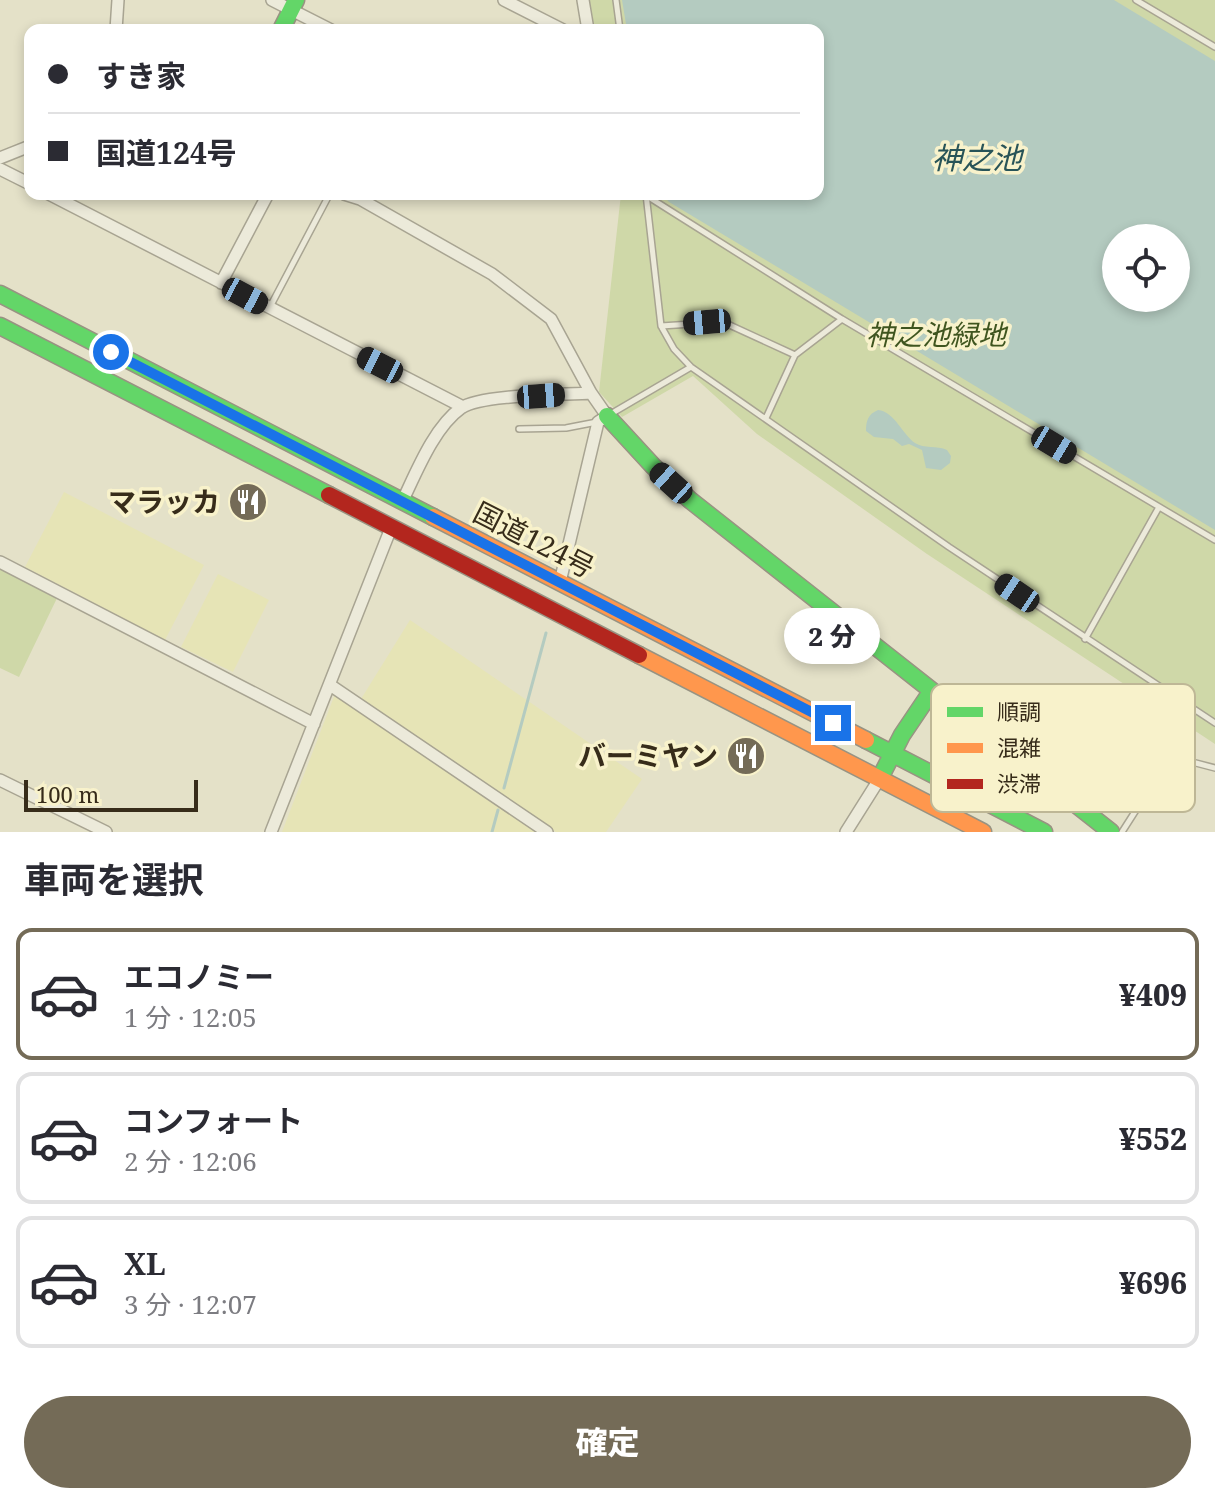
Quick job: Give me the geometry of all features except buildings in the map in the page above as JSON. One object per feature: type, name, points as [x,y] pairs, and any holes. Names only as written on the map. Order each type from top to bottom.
[{"type":"main road","points":[[284,24],[294,5]]},
{"type":"main road","name":"国道124号","points":[[0,294],[931,773]]},
{"type":"main road","name":"国道124号","points":[[0,326],[880,778],[931,810]]},
{"type":"main road","points":[[603,419],[690,500],[931,692],[892,753],[880,778]]},
{"type":"main road","name":"国道124号","points":[[935,812],[957,826],[983,832]]},
{"type":"main road","name":"国道124号","points":[[1006,812],[1044,832]]},
{"type":"main road","points":[[1085,812],[1111,832]]},
{"type":"street","points":[[116,24],[118,0]]},
{"type":"street","points":[[272,0],[294,5],[322,24]]},
{"type":"street","points":[[504,0],[551,24]]},
{"type":"street","points":[[583,0],[587,24]]},
{"type":"street","points":[[0,158],[24,148]]},
{"type":"street","points":[[0,169],[24,181]]},
{"type":"street","points":[[61,200],[463,407]]},
{"type":"street","points":[[221,283],[265,200]]},
{"type":"street","points":[[362,200],[492,274],[551,319],[591,393],[603,419],[560,582]]},
{"type":"street","points":[[402,502],[424,456],[443,427],[463,407],[492,399],[591,393]]},
{"type":"street","points":[[271,832],[391,528]]},
{"type":"street","points":[[0,562],[314,724]]},
{"type":"street","points":[[330,685],[547,832]]},
{"type":"street","points":[[846,832],[880,778]]},
{"type":"street","points":[[0,780],[106,832]]},
{"type":"lane","points":[[616,0],[619,24]]},
{"type":"lane","points":[[1136,0],[1215,47]]},
{"type":"lane","points":[[269,308],[326,200]]},
{"type":"lane","points":[[647,200],[661,326],[674,349],[691,367],[1155,684]]},
{"type":"lane","points":[[654,200],[842,319],[1215,540]]},
{"type":"lane","points":[[766,418],[795,355],[842,319]]},
{"type":"lane","points":[[661,326],[723,322],[795,355]]},
{"type":"lane","points":[[519,429],[566,428],[603,419],[691,367]]},
{"type":"lane","points":[[1085,639],[1159,507]]},
{"type":"lane","points":[[1195,710],[1215,723]]},
{"type":"lane","points":[[1195,763],[1215,768]]},
{"type":"lane","points":[[1122,832],[1135,812]]},
{"type":"shaded area","points":[[64,492],[204,565],[165,640],[25,567]]},
{"type":"shaded area","points":[[218,574],[269,600],[233,672],[181,647]]},
{"type":"shaded area","points":[[410,620],[642,779],[606,832],[556,832],[361,699]]},
{"type":"shaded area","points":[[335,694],[538,832],[282,832]]},
{"type":"green space","name":"神之池緑地","points":[[589,0],[1215,0],[1215,744],[1195,731],[1195,684],[1124,684],[927,554],[757,434],[693,376],[622,417],[599,392],[620,200],[824,200],[824,24],[593,24]]},
{"type":"green space","points":[[0,569],[58,596],[19,677],[0,668]]},
{"type":"water","name":"神之池","points":[[622,0],[1114,0],[1215,61],[1215,530],[669,202],[667,200],[824,200],[824,24],[626,24]]},
{"type":"water","points":[[878,410],[894,419],[915,443],[947,450],[951,456],[950,463],[941,470],[926,468],[922,450],[909,444],[902,446],[893,439],[874,437],[866,431],[866,424]]},
{"type":"waterway","points":[[504,788],[546,633]]},
{"type":"waterway","points":[[492,832],[498,810]]},
{"type":"traffic: fast","points":[[284,24],[296,0]]},
{"type":"traffic: fast","points":[[0,294],[433,517]]},
{"type":"traffic: fast","points":[[0,326],[329,495]]},
{"type":"traffic: fast","points":[[607,416],[653,466],[690,500],[931,690]]},
{"type":"traffic: fast","points":[[880,778],[902,735],[931,692]]},
{"type":"traffic: fast","points":[[866,740],[931,774]]},
{"type":"traffic: fast","points":[[1005,812],[1044,832]]},
{"type":"traffic: fast","points":[[1086,812],[1111,832]]},
{"type":"traffic: slow","points":[[433,517],[866,740]]},
{"type":"traffic: slow","points":[[639,655],[931,805]]},
{"type":"traffic: slow","points":[[944,812],[983,832]]},
{"type":"traffic: jam","points":[[329,495],[639,655]]},
{"type":"place","name":"マラッカ","points":[[248,502]]},
{"type":"place","name":"バーミヤン","points":[[746,756]]},
{"type":"route","points":[[111,352],[833,723]]}]
